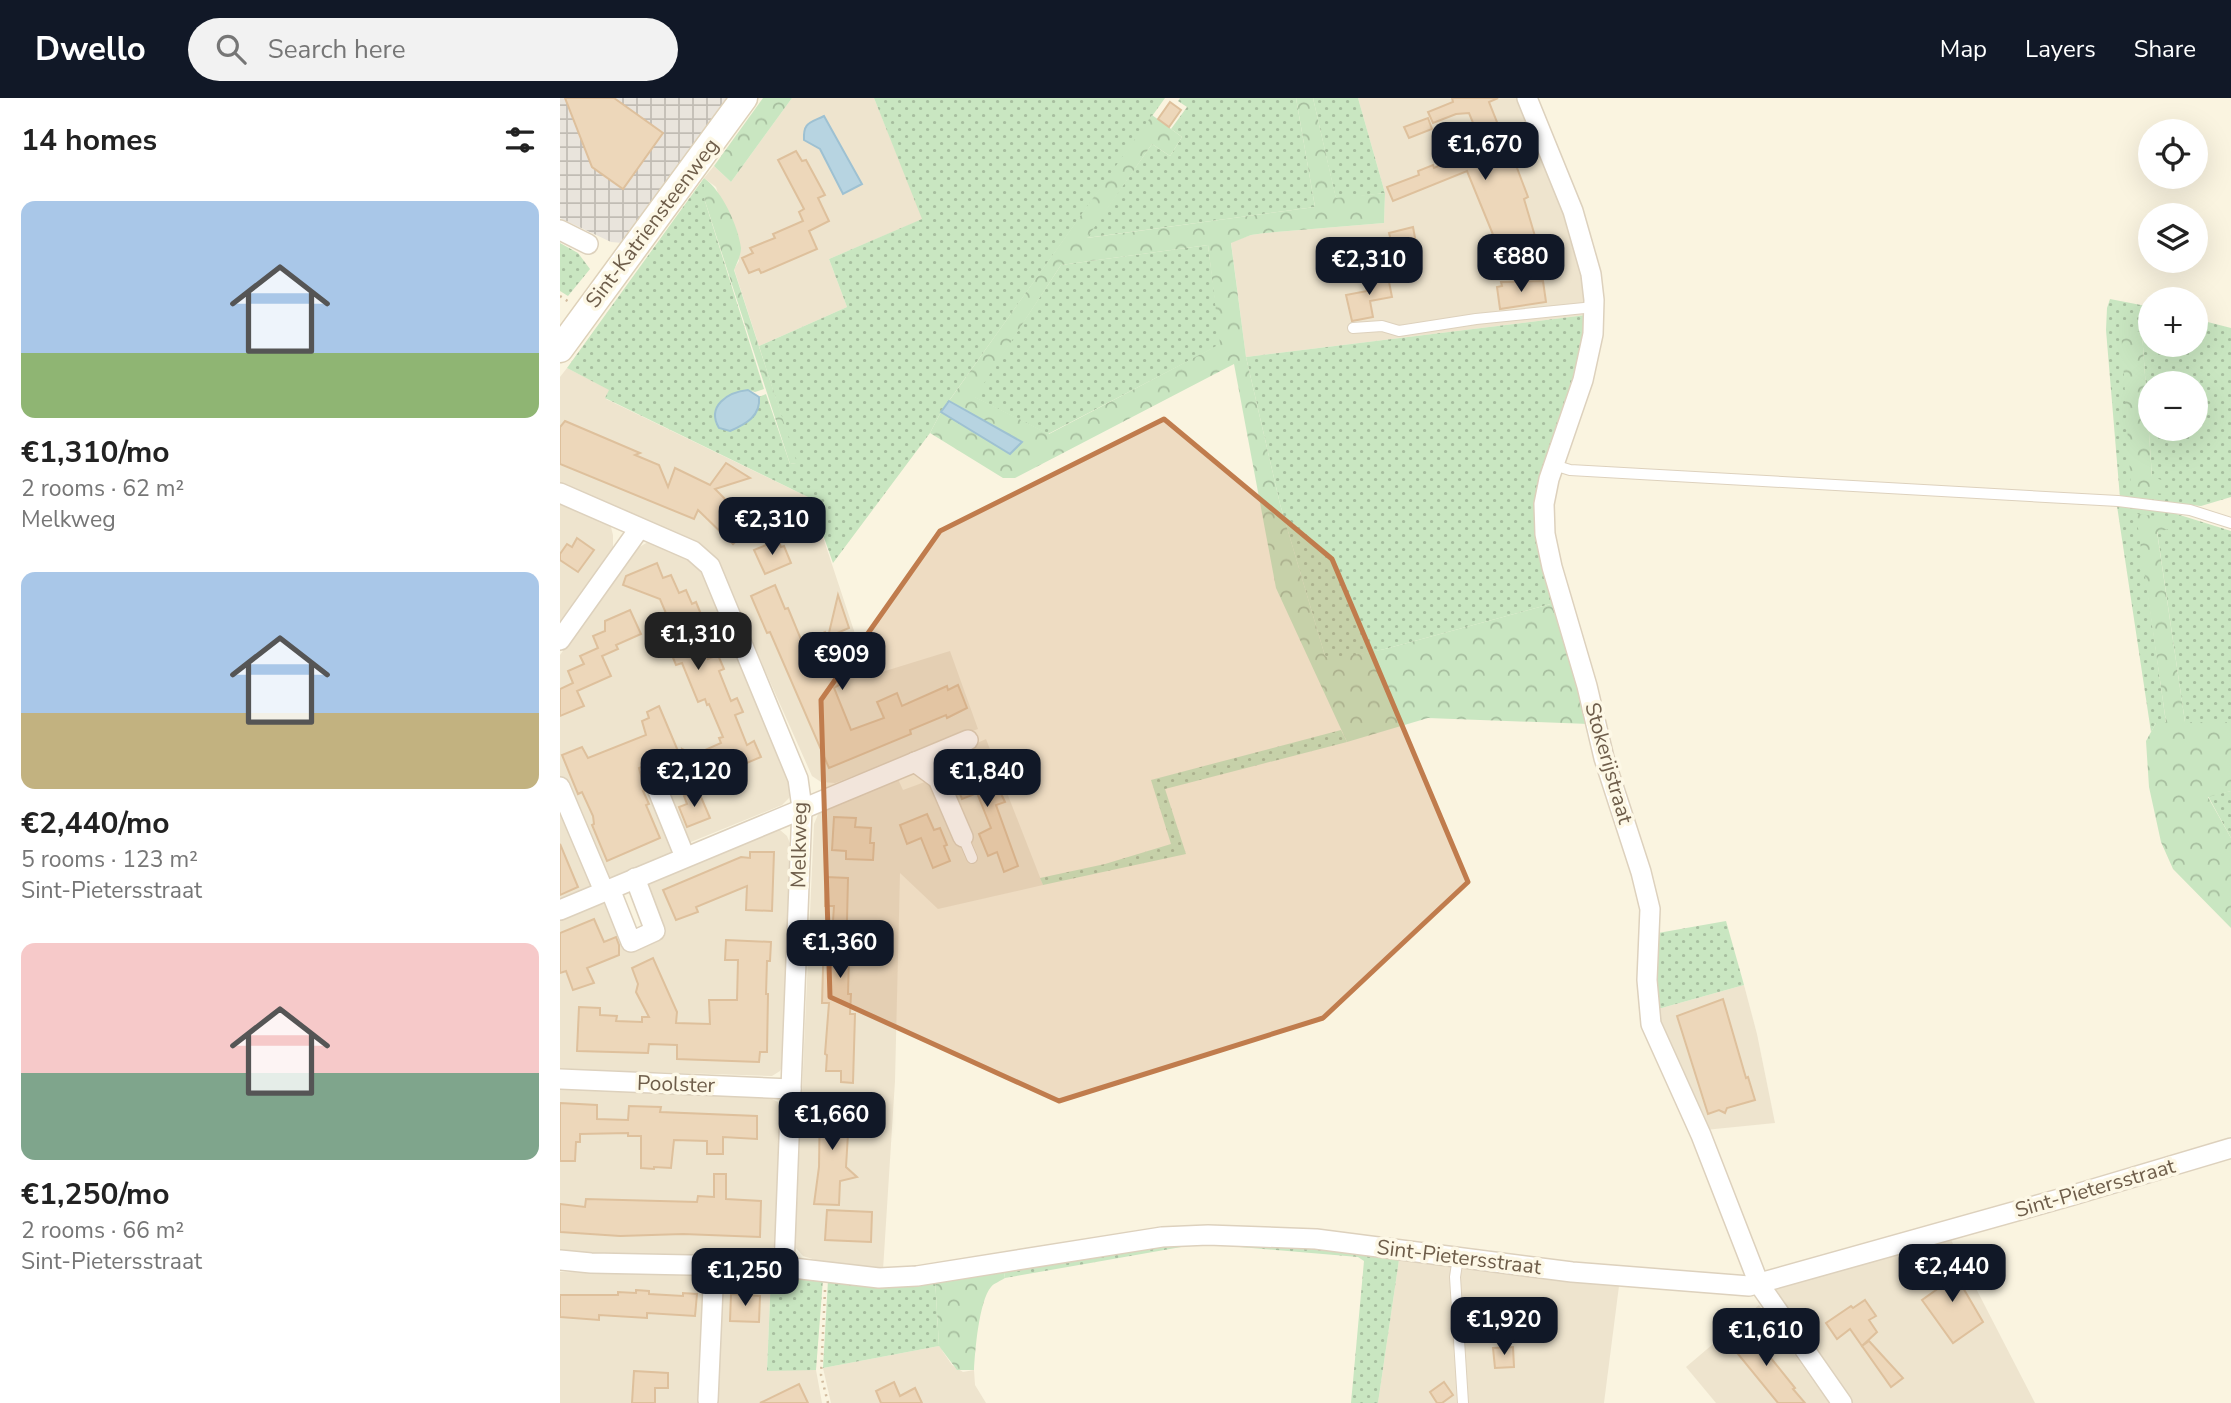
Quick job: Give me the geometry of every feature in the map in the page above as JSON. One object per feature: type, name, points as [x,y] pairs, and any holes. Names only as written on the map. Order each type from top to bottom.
[{"type":"street","name":"Sint-Katriensteenweg","points":[[560,349],[744,98]]},
{"type":"street","name":"Stokerijstraat","points":[[1530,99],[1573,211],[1591,274],[1594,307],[1593,334],[1583,380],[1554,465],[1544,504],[1545,534],[1604,758],[1641,872],[1650,909],[1647,980],[1651,1024],[1701,1135],[1759,1284],[1842,1403]]},
{"type":"street","points":[[560,230],[588,244]]},
{"type":"street","name":"Melkweg","points":[[560,493],[693,551],[710,566],[798,779],[802,807],[784,1267]]},
{"type":"street","points":[[560,640],[639,528]]},
{"type":"street","points":[[560,910],[968,740]]},
{"type":"street","points":[[915,762],[938,779],[963,837]]},
{"type":"street","points":[[652,776],[685,857]]},
{"type":"street","points":[[560,786],[631,942],[654,931],[635,878]]},
{"type":"street","name":"Poolster","points":[[560,1079],[791,1089]]},
{"type":"street","name":"Sint-Pietersstraat","points":[[560,1260],[784,1267],[879,1278],[917,1276],[1162,1237],[1208,1234],[1316,1239],[1611,1276],[1749,1286],[2231,1148]]},
{"type":"street","points":[[708,1400],[714,1265]]},
{"type":"lane","points":[[1353,328],[1382,326],[1399,331],[1476,319],[1594,307]]},
{"type":"lane","points":[[1554,465],[1570,470],[2118,501],[2190,510],[2231,523]]},
{"type":"lane","points":[[963,837],[972,858]]},
{"type":"lane","points":[[1458,1257],[1455,1277],[1463,1403]]},
{"type":"path","points":[[560,296],[570,302]]},
{"type":"path","points":[[825,1273],[821,1375],[828,1403]]},
{"type":"highlighted area","points":[[1164,419],[1332,559],[1468,882],[1323,1018],[1059,1101],[830,997],[821,700],[940,531]]},
{"type":"shaded area","points":[[560,98],[731,98],[623,243],[611,242],[560,218]]},
{"type":"shaded area","points":[[792,98],[874,98],[923,219],[829,259],[847,307],[759,346],[734,269],[739,261],[716,187],[704,178],[714,166],[731,182]]},
{"type":"shaded area","points":[[1358,98],[1516,98],[1566,210],[1582,276],[1586,315],[1246,357],[1231,242],[1265,233],[1384,223],[1385,193]]},
{"type":"shaded area","points":[[567,368],[610,390],[606,399],[810,498],[869,676],[950,651],[978,729],[835,783],[821,782],[812,776],[715,558],[701,544],[560,483],[560,377]]},
{"type":"shaded area","points":[[560,503],[611,527],[613,549],[560,625]]},
{"type":"shaded area","points":[[648,542],[694,560],[703,571],[791,784],[791,791],[789,798],[782,805],[604,881],[560,778],[560,655],[634,550]]},
{"type":"shaded area","points":[[986,739],[1043,885],[938,909],[900,873],[895,1081],[883,1270],[828,1264],[803,1256],[795,1247],[814,824],[819,812],[897,777],[903,790],[941,776],[936,762]]},
{"type":"shaded area","points":[[560,797],[598,891],[560,907]]},
{"type":"shaded area","points":[[773,829],[780,830],[787,836],[791,846],[783,1064],[780,1071],[772,1076],[560,1069],[560,916],[603,898],[627,950],[661,936],[646,894],[654,876]]},
{"type":"shaded area","points":[[1744,985],[1775,1123],[1705,1130],[1665,1041],[1658,1009]]},
{"type":"shaded area","points":[[560,1088],[768,1097],[778,1102],[781,1108],[778,1238],[774,1247],[768,1253],[757,1256],[605,1256],[560,1253]]},
{"type":"shaded area","points":[[1950,1238],[2035,1403],[1851,1403],[1777,1296],[1774,1286]]},
{"type":"shaded area","points":[[1400,1253],[1619,1286],[1604,1403],[1378,1403]]},
{"type":"shaded area","points":[[560,1272],[771,1275],[767,1370],[816,1370],[822,1403],[560,1403]]},
{"type":"shaded area","points":[[1759,1305],[1829,1403],[1716,1403],[1686,1367]]},
{"type":"shaded area","points":[[939,1346],[952,1365],[963,1372],[974,1370],[975,1385],[986,1403],[831,1403],[823,1368]]},
{"type":"green space","points":[[763,98],[792,98],[731,182],[714,166]]},
{"type":"green space","points":[[874,98],[1165,98],[941,412],[930,433],[833,563],[810,498],[605,398],[609,390],[567,368],[704,178],[704,198],[764,389],[755,392],[748,390],[719,428],[730,431],[747,422],[758,409],[759,397],[766,394],[790,464],[796,463],[759,346],[847,307],[829,259],[922,219]]},
{"type":"green space","points":[[1180,98],[1296,98],[1315,207],[1086,238],[1152,144],[1170,156],[1182,137],[1171,129],[1187,107],[1178,101]]},
{"type":"green space","points":[[1296,98],[1313,98],[1336,198],[1385,193],[1384,223],[1265,233],[1231,243],[1246,357],[1280,504],[1325,656],[1332,659],[1385,649],[1558,602],[1589,724],[1428,718],[1347,742],[1276,588],[1234,364],[1015,478],[1003,478],[930,433],[941,412],[1009,453],[1022,442],[949,401],[1152,115],[1182,137],[1170,156],[1152,144],[1087,238],[1315,207]],"holes":[[[1208,245],[1220,344],[1049,434],[975,397],[1061,265]]]},
{"type":"green space","points":[[1313,98],[1358,98],[1385,193],[1336,199]]},
{"type":"green space","points":[[704,178],[723,200],[736,229],[741,248],[734,270],[797,463],[790,464],[704,198]]},
{"type":"green space","points":[[560,243],[578,253],[590,269],[568,296],[560,291]]},
{"type":"green space","points":[[1208,245],[1221,344],[1048,434],[974,397],[1061,265]]},
{"type":"green space","points":[[2110,299],[2138,304],[2138,357],[2140,357],[2131,490],[2152,477],[2150,441],[2208,441],[2208,371],[2145,371],[2144,357],[2208,357],[2208,322],[2231,328],[2231,497],[2201,506],[2120,498],[2106,330]]},
{"type":"green space","points":[[1586,315],[1588,333],[1541,483],[1558,602],[1385,649],[1332,660],[1325,656],[1280,504],[1246,357]]},
{"type":"green space","points":[[2121,329],[2138,331],[2138,357],[2144,357],[2145,371],[2138,371],[2138,441],[2150,441],[2152,477],[2165,481],[2164,494],[2131,490]]},
{"type":"green space","points":[[2117,506],[2167,511],[2231,531],[2231,722],[2185,722],[2157,531],[2137,514],[2166,723],[2156,723],[2151,732]]},
{"type":"green space","points":[[2136,514],[2167,517],[2169,529],[2157,532],[2185,722],[2231,722],[2231,791],[2208,797],[2231,838],[2231,928],[2173,869],[2161,842],[2149,787],[2146,741],[2156,723],[2166,722]]},
{"type":"green space","points":[[1341,730],[1347,742],[1165,789],[1186,854],[1043,885],[1040,878],[1105,864],[1171,844],[1151,780]]},
{"type":"green space","points":[[2231,791],[2231,838],[2208,796]]},
{"type":"green space","points":[[1726,921],[1744,985],[1658,1009],[1653,961],[1658,933]]},
{"type":"green space","points":[[1184,1239],[1400,1253],[1378,1403],[1351,1403],[1364,1261],[1358,1257],[1228,1246],[1187,1246],[1005,1278],[1003,1267]]},
{"type":"green space","points":[[1003,1267],[1005,1278],[991,1287],[983,1303],[974,1370],[957,1370],[939,1346],[935,1278]]},
{"type":"green space","points":[[771,1275],[823,1279],[816,1370],[767,1371]]},
{"type":"green space","points":[[935,1278],[939,1346],[823,1368],[828,1280]]},
{"type":"water","points":[[824,116],[862,184],[843,194],[820,149],[804,140],[806,126]]},
{"type":"water","points":[[748,390],[759,397],[755,414],[747,422],[730,431],[719,428],[715,413],[717,407],[727,397]]},
{"type":"water","points":[[949,401],[1022,442],[1010,454],[941,412]]},
{"type":"building","points":[[565,98],[614,98],[663,133],[623,189],[592,167]]},
{"type":"building","points":[[1452,98],[1498,98],[1489,102],[1528,197],[1524,199],[1540,253],[1496,267],[1488,239],[1494,237],[1467,171],[1393,201],[1387,187],[1419,175],[1418,171],[1433,165],[1434,168],[1470,156],[1469,153],[1483,147],[1469,113],[1456,114],[1433,123],[1428,112],[1453,102]]},
{"type":"building","points":[[1170,102],[1181,110],[1169,127],[1158,119]]},
{"type":"building","points":[[1428,118],[1432,129],[1409,138],[1404,127]]},
{"type":"building","points":[[796,151],[802,161],[806,160],[825,195],[818,198],[829,221],[809,231],[817,249],[761,273],[759,269],[749,273],[742,258],[753,253],[750,248],[775,238],[773,234],[803,221],[799,212],[804,209],[778,160]]},
{"type":"building","points":[[1413,227],[1416,243],[1393,249],[1389,233]]},
{"type":"building","points":[[1387,272],[1392,297],[1370,301],[1373,317],[1352,321],[1346,295],[1367,291],[1366,288],[1371,287],[1369,275]]},
{"type":"building","points":[[1543,281],[1546,302],[1500,309],[1497,287],[1502,286],[1501,282]]},
{"type":"building","points":[[565,421],[640,453],[635,455],[659,465],[668,487],[675,468],[710,485],[726,463],[750,478],[715,489],[749,523],[749,528],[733,544],[698,510],[694,519],[560,464],[560,427]]},
{"type":"building","points":[[577,538],[594,550],[578,572],[560,560],[560,554],[567,544],[572,547]]},
{"type":"building","points":[[778,540],[781,547],[784,546],[791,563],[765,574],[754,550]]},
{"type":"building","points":[[657,563],[663,578],[671,575],[679,593],[686,590],[692,604],[696,602],[707,629],[697,634],[708,659],[718,655],[724,669],[719,671],[731,701],[737,698],[743,712],[735,715],[747,745],[754,741],[761,757],[737,767],[731,767],[728,759],[721,768],[684,772],[682,749],[694,755],[721,743],[719,738],[723,737],[709,704],[707,705],[705,699],[698,702],[682,663],[676,665],[671,653],[681,649],[660,599],[623,585],[626,576]]},
{"type":"building","points":[[775,585],[802,642],[825,632],[830,646],[823,647],[839,685],[834,688],[851,730],[884,718],[877,702],[897,693],[902,706],[947,686],[948,690],[958,685],[967,708],[947,718],[946,715],[910,730],[911,734],[829,768],[770,632],[767,633],[751,596]]},
{"type":"building","points":[[838,595],[849,628],[828,637]]},
{"type":"building","points":[[630,610],[641,634],[616,645],[618,649],[602,656],[611,676],[577,691],[584,706],[560,716],[560,689],[573,683],[568,671],[584,664],[580,656],[598,648],[593,636],[605,631],[605,621]]},
{"type":"building","points":[[659,706],[678,751],[639,768],[643,791],[649,804],[646,805],[660,838],[607,861],[592,825],[593,816],[582,792],[578,794],[562,755],[582,747],[588,758],[646,735],[642,721],[649,718],[647,712]]},
{"type":"building","points":[[984,758],[1005,802],[996,805],[1018,866],[1004,872],[997,852],[988,856],[979,834],[991,828],[977,793],[962,799],[951,772]]},
{"type":"building","points":[[698,790],[710,818],[687,827],[679,807],[687,804],[684,796]]},
{"type":"building","points":[[927,814],[934,830],[940,828],[950,861],[933,868],[921,838],[907,844],[900,825]]},
{"type":"building","points":[[834,817],[856,818],[855,827],[871,828],[873,860],[846,859],[846,851],[832,850]]},
{"type":"building","points":[[560,844],[578,887],[560,895]]},
{"type":"building","points":[[750,852],[774,852],[772,911],[746,910],[747,886],[696,907],[698,912],[676,920],[663,890],[741,857],[750,858]]},
{"type":"building","points":[[826,877],[848,878],[847,921],[862,922],[862,950],[858,950],[858,955],[849,955],[850,1014],[855,1014],[853,1083],[841,1082],[841,1071],[826,1071],[829,1003],[822,1003],[824,936],[832,936],[834,906],[825,906]]},
{"type":"building","points":[[594,919],[604,942],[616,937],[619,955],[587,968],[594,983],[573,990],[566,971],[560,973],[560,933]]},
{"type":"building","points":[[726,940],[771,942],[770,961],[767,961],[767,1052],[760,1052],[759,1062],[677,1059],[677,1045],[649,1044],[648,1053],[577,1051],[579,1007],[600,1008],[600,1015],[617,1016],[616,1021],[642,1022],[642,1017],[649,1017],[636,992],[638,984],[632,968],[653,958],[677,1012],[676,1023],[710,1024],[709,1000],[737,1000],[738,960],[725,960]]},
{"type":"building","points":[[1723,999],[1755,1100],[1727,1108],[1725,1113],[1719,1110],[1708,1114],[1677,1016]]},
{"type":"building","points":[[820,1098],[843,1099],[843,1118],[849,1118],[846,1167],[857,1177],[840,1181],[839,1205],[814,1204],[819,1167]]},
{"type":"building","points":[[560,1103],[597,1105],[597,1119],[628,1120],[629,1106],[661,1107],[660,1112],[757,1116],[757,1139],[723,1137],[723,1154],[707,1154],[707,1141],[674,1140],[671,1168],[654,1169],[641,1168],[641,1136],[628,1136],[628,1133],[580,1134],[580,1142],[576,1142],[575,1161],[560,1161]]},
{"type":"building","points":[[714,1174],[726,1174],[726,1199],[761,1201],[760,1237],[683,1234],[620,1236],[560,1232],[560,1204],[585,1207],[586,1199],[697,1202],[698,1196],[714,1197]]},
{"type":"building","points":[[827,1210],[872,1212],[871,1242],[825,1240]]},
{"type":"building","points":[[1945,1257],[1983,1322],[1953,1343],[1922,1300],[1943,1285],[1931,1267]]},
{"type":"building","points":[[636,1290],[649,1291],[649,1294],[697,1294],[695,1316],[647,1313],[647,1318],[599,1315],[599,1320],[560,1317],[560,1295],[618,1295],[618,1292],[636,1293]]},
{"type":"building","points":[[731,1294],[760,1296],[759,1322],[730,1321]]},
{"type":"building","points":[[1865,1300],[1876,1316],[1869,1320],[1877,1332],[1862,1346],[1850,1329],[1837,1339],[1826,1323]]},
{"type":"building","points":[[1751,1327],[1769,1350],[1766,1352],[1805,1403],[1778,1403],[1738,1354],[1741,1352],[1733,1342]]},
{"type":"building","points":[[1869,1341],[1903,1378],[1891,1387],[1862,1346]]},
{"type":"building","points":[[1513,1347],[1514,1367],[1495,1368],[1493,1348]]},
{"type":"building","points":[[634,1371],[668,1373],[668,1388],[655,1388],[655,1403],[632,1403]]},
{"type":"building","points":[[894,1382],[900,1396],[915,1388],[922,1403],[881,1403],[876,1391]]},
{"type":"building","points":[[1444,1382],[1453,1395],[1442,1403],[1437,1403],[1430,1392]]},
{"type":"building","points":[[799,1384],[808,1403],[760,1403]]}]
